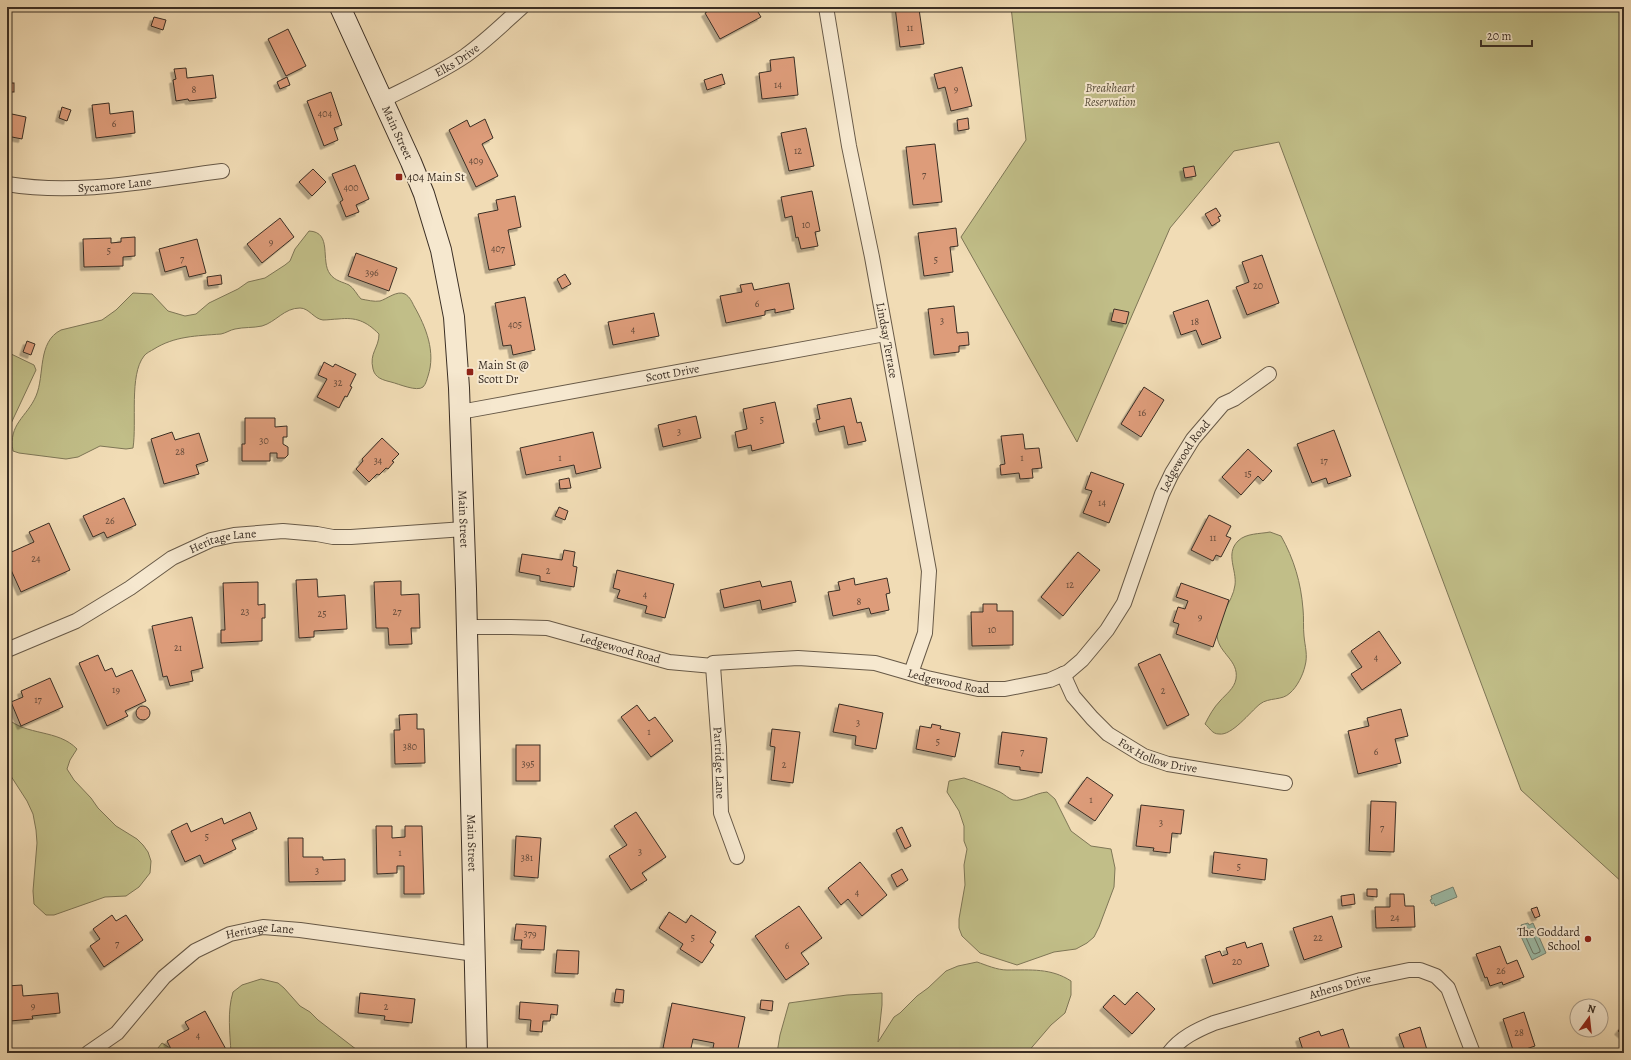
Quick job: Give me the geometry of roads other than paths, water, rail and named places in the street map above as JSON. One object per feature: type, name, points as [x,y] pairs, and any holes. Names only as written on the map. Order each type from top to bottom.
[{"type":"main road","name":"Main Street","points":[[340,7],[424,194],[441,250],[454,317],[458,351],[464,529],[476,954],[477,1053]]},
{"type":"street","name":"Elks Drive","points":[[383,100],[431,76],[465,56],[494,34],[522,7]]},
{"type":"street","name":"Lindsay Terrace","points":[[826,7],[849,146],[929,571],[925,633],[910,673]]},
{"type":"street","name":"Sycamore Lane","points":[[7,184],[41,188],[79,188],[222,171]]},
{"type":"street","name":"Scott Drive","points":[[460,412],[885,334]]},
{"type":"street","name":"Ledgewood Road","points":[[467,627],[511,626],[547,628],[669,662],[713,666],[713,664],[804,658],[875,663],[927,678],[978,689],[1005,689],[1050,680],[1063,674],[1077,664],[1107,630],[1124,603],[1162,494],[1172,473],[1193,439],[1223,404],[1234,399],[1269,374]]},
{"type":"street","name":"Heritage Lane","points":[[7,650],[76,621],[130,588],[172,558],[211,540],[234,535],[283,531],[333,537],[350,537],[464,529]]},
{"type":"street","name":"Partridge Lane","points":[[713,666],[719,747],[721,813],[738,857]]},
{"type":"street","name":"Fox Hollow Drive","points":[[1063,674],[1073,696],[1092,718],[1108,734],[1144,756],[1168,764],[1286,783]]},
{"type":"street","name":"Heritage Lane","points":[[88,1053],[117,1033],[164,976],[195,951],[230,934],[263,927],[300,930],[476,954]]},
{"type":"street","name":"Athens Drive","points":[[1169,1053],[1184,1038],[1214,1023],[1361,980],[1414,969],[1431,973],[1445,984],[1473,1053]]},
{"type":"water","points":[[1453,887],[1457,897],[1435,906],[1434,903],[1432,904],[1430,900],[1432,899],[1431,896]]},
{"type":"water","points":[[1528,923],[1529,925],[1533,923],[1546,953],[1532,960],[1518,930],[1522,928],[1521,925]]},
{"type":"place","name":"404 Main St","points":[[399,177]]},
{"type":"place","name":"Main St @ Scott Dr","points":[[470,372]]},
{"type":"place","name":"The Goddard School","points":[[1588,939]]},
{"type":"park label","name":"Breakheart Reservation","points":[[1110,95]]}]
